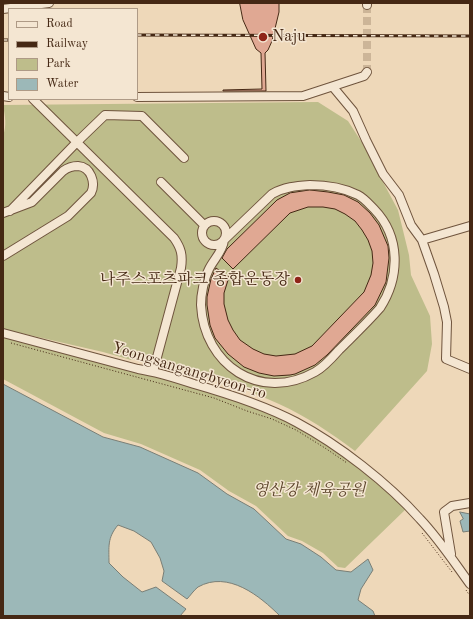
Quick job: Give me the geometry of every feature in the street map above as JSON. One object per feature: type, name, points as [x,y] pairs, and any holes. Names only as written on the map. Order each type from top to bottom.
[{"type":"street","points":[[11,8],[49,3]]},
{"type":"street","points":[[138,97],[303,96],[364,76],[367,72]]},
{"type":"street","points":[[332,87],[353,111],[383,174],[399,195],[411,225],[422,240],[444,307],[447,322],[446,359],[470,369]]},
{"type":"street","points":[[34,100],[174,238],[182,253],[183,259],[181,268],[153,372]]},
{"type":"street","points":[[6,212],[105,115],[142,116],[184,158]]},
{"type":"street","points":[[3,256],[68,216],[91,193],[93,188],[92,176],[84,168],[78,166],[68,168],[63,171],[32,202],[6,212]]},
{"type":"street","points":[[161,182],[204,225]]},
{"type":"street","points":[[224,240],[214,245],[206,243],[202,236],[204,225],[214,221],[221,223],[224,226],[226,233],[224,240],[221,250],[209,270],[204,286],[201,304],[204,324],[213,347],[224,360],[244,376],[258,381],[270,383],[290,381],[306,377],[321,368],[380,308],[387,297],[392,281],[395,264],[395,250],[391,235],[384,222],[378,214],[359,196],[335,187],[310,185],[294,186],[280,190],[264,201],[224,240]]},
{"type":"street","points":[[422,240],[470,226]]},
{"type":"street","name":"Yeongsangangbyeon-ro","points":[[3,333],[228,393],[296,422],[333,445],[381,481],[409,506],[437,539],[468,587]]},
{"type":"street","points":[[451,554],[444,512],[452,506],[470,503]]},
{"type":"path","points":[[10,343],[214,398],[272,419],[296,430],[326,448],[351,466]]},
{"type":"path","points":[[422,532],[453,573]]},
{"type":"path","points":[[468,587],[470,596]]},
{"type":"green space","points":[[318,102],[348,121],[361,141],[398,210],[409,255],[411,275],[430,316],[432,344],[427,371],[355,451],[309,419],[262,396],[227,383],[153,363],[135,359],[131,360],[3,329],[3,136],[5,117],[3,105]]},
{"type":"green space","name":"영산강 체육공원","points":[[3,337],[175,382],[234,400],[270,414],[294,425],[324,443],[380,486],[406,509],[345,568],[338,567],[323,553],[302,541],[288,536],[256,506],[229,491],[200,470],[141,444],[104,433],[3,379]]},
{"type":"water","points":[[3,384],[103,437],[140,447],[198,473],[227,494],[254,509],[286,539],[301,544],[321,557],[336,570],[351,572],[368,559],[373,570],[361,589],[358,600],[373,611],[375,616],[280,616],[263,601],[243,588],[232,583],[221,582],[209,583],[198,587],[187,599],[162,581],[164,571],[160,558],[151,542],[134,531],[118,525],[110,539],[109,563],[123,577],[142,592],[156,587],[186,609],[180,616],[3,616]]},
{"type":"water","points":[[460,512],[470,514],[470,531],[463,532],[460,521],[463,519]]},
{"type":"building","points":[[240,3],[279,3],[279,12],[272,41],[265,53],[266,91],[223,91],[262,89],[261,53],[256,49],[243,20]]},
{"type":"building","points":[[310,190],[344,195],[358,202],[370,213],[379,225],[388,246],[389,258],[386,282],[375,305],[327,355],[315,365],[290,375],[274,376],[259,373],[244,367],[228,354],[215,338],[210,325],[207,297],[211,279],[216,268],[229,277],[224,293],[224,304],[228,320],[233,330],[240,340],[253,349],[264,354],[276,356],[295,354],[312,346],[364,292],[371,275],[373,263],[372,251],[362,230],[355,221],[345,214],[335,209],[323,207],[308,207],[290,213],[233,269],[222,258],[227,249],[277,200],[290,193]]},
{"type":"tunnel","points":[[367,5],[367,72]]},
{"type":"railway","points":[[138,35],[470,36]]},
{"type":"railway","points":[[3,40],[8,40]]},
{"type":"place","name":"Naju","points":[[263,37]]},
{"type":"place","name":"나주스포츠파크 종합운동장","points":[[298,280]]}]
